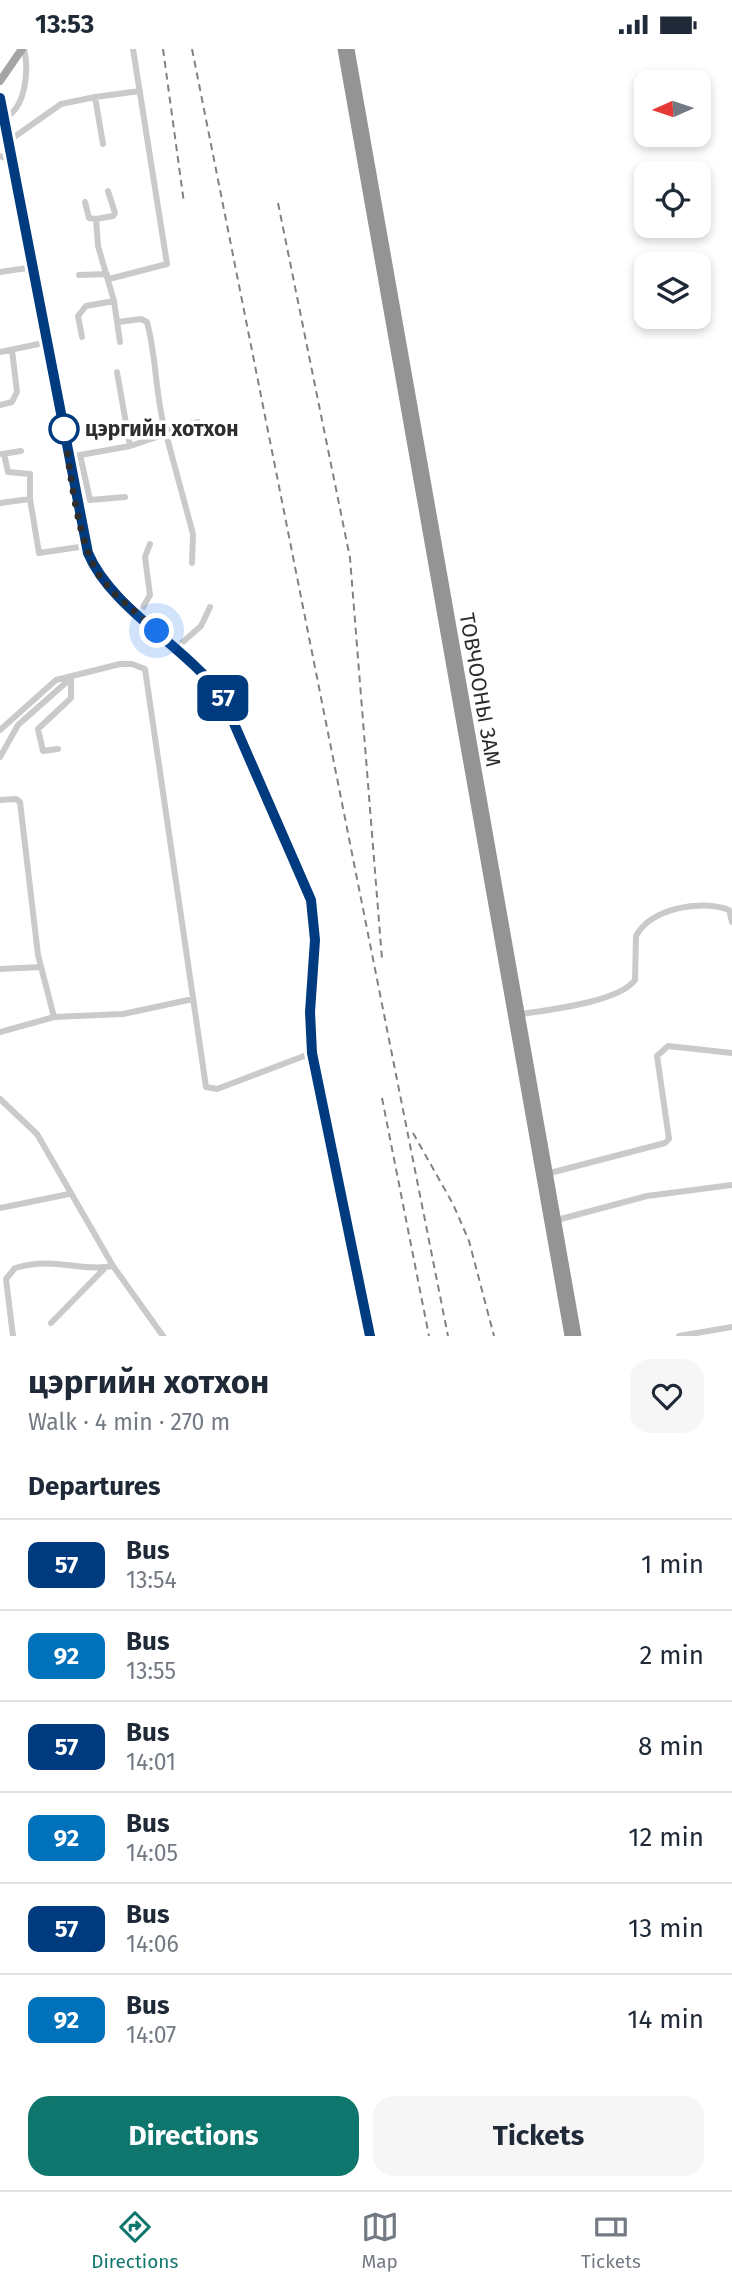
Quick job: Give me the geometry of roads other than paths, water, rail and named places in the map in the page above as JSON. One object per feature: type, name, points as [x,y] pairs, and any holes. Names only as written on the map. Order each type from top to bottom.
[{"type":"highway","name":"ТОВЧООНЫ ЗАМ","points":[[342,49],[545,1175],[557,1220],[577,1336]]},
{"type":"highway","name":"ТОВЧООНЫ ЗАМ","points":[[350,49],[521,1014],[569,1336]]},
{"type":"main road","points":[[0,81],[23,49]]},
{"type":"main road","points":[[0,98],[15,161],[86,546],[102,579],[209,680],[229,709],[311,900],[315,940],[310,1012],[312,1053],[370,1336]]},
{"type":"street","points":[[6,117],[19,105],[26,65],[23,49]]},
{"type":"street","points":[[79,275],[108,277],[167,264],[133,49]]},
{"type":"street","points":[[10,140],[61,104],[140,91]]},
{"type":"street","points":[[95,97],[103,144]]},
{"type":"street","points":[[0,156],[15,161]]},
{"type":"street","points":[[85,202],[89,218],[113,216],[115,213],[108,191]]},
{"type":"street","points":[[96,219],[98,246],[114,301],[120,342]]},
{"type":"street","points":[[0,272],[34,267]]},
{"type":"street","points":[[82,337],[78,316],[86,306],[114,301]]},
{"type":"street","points":[[118,321],[141,319],[147,322],[153,348],[155,383],[166,435],[193,534],[192,563]]},
{"type":"street","points":[[0,352],[48,342]]},
{"type":"street","points":[[0,405],[12,402],[16,396],[12,350]]},
{"type":"street","points":[[117,372],[130,446]]},
{"type":"street","points":[[69,457],[130,446],[166,435],[169,429],[198,422]]},
{"type":"street","points":[[22,451],[2,454],[8,472],[29,473],[30,499],[39,553],[86,546]]},
{"type":"street","points":[[80,455],[90,500],[125,497]]},
{"type":"street","points":[[0,503],[30,499]]},
{"type":"street","points":[[139,614],[150,595],[145,557],[150,544]]},
{"type":"street","points":[[176,648],[201,626],[210,607]]},
{"type":"street","points":[[0,730],[56,680],[120,664],[132,664],[146,673],[205,1084],[210,1090],[312,1053]]},
{"type":"street","points":[[58,748],[43,751],[38,729],[71,698],[71,678]]},
{"type":"street","points":[[0,757],[18,725],[71,678]]},
{"type":"street","points":[[0,800],[16,799],[20,802],[41,967],[54,1017]]},
{"type":"street","points":[[521,1014],[583,1002],[626,989],[635,980],[636,936],[654,918],[679,909],[715,904],[729,910],[732,922]]},
{"type":"street","points":[[0,969],[41,967]]},
{"type":"street","points":[[0,1032],[54,1017],[123,1014],[193,999]]},
{"type":"street","points":[[545,1175],[665,1143],[669,1139],[657,1056],[667,1046],[732,1053]]},
{"type":"street","points":[[0,1099],[37,1134],[69,1194],[113,1266],[163,1336]]},
{"type":"street","points":[[557,1220],[647,1196],[732,1185]]},
{"type":"street","points":[[0,1208],[69,1194]]},
{"type":"street","points":[[13,1336],[6,1279],[15,1268],[51,1261],[105,1268],[113,1266]]},
{"type":"street","points":[[51,1322],[105,1268]]},
{"type":"street","points":[[678,1336],[732,1327]]},
{"type":"railway","points":[[163,49],[184,203]]},
{"type":"railway","points":[[192,49],[448,1336]]},
{"type":"railway","points":[[278,203],[350,558],[382,959]]},
{"type":"railway","points":[[382,1098],[429,1336]]},
{"type":"railway","points":[[413,1133],[453,1204],[469,1241],[494,1336]]},
{"type":"place","name":"цэргийн хотхон","points":[[64,429]]}]
